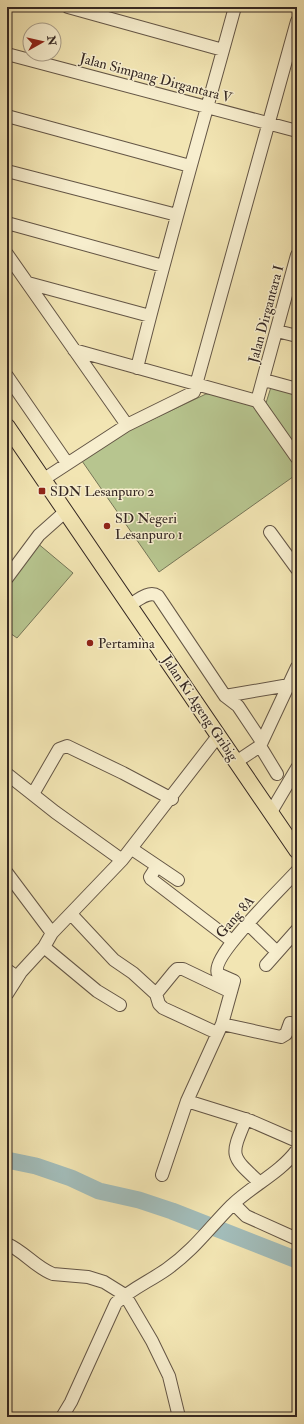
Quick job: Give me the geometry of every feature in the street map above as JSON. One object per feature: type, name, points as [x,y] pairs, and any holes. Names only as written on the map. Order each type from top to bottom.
[{"type":"main road","name":"Jalan Ki Ageng Gribig","points":[[7,426],[297,851]]},
{"type":"street","points":[[68,7],[223,50]]},
{"type":"street","points":[[137,368],[190,166],[208,108],[235,7]]},
{"type":"street","points":[[44,479],[126,425],[194,392],[297,20]]},
{"type":"street","name":"Jalan Simpang Dirgantara V","points":[[7,54],[297,131]]},
{"type":"street","points":[[7,116],[190,166]]},
{"type":"street","points":[[7,171],[177,215]]},
{"type":"street","points":[[7,223],[163,266]]},
{"type":"street","points":[[7,254],[126,425]]},
{"type":"street","name":"Jalan Dirgantara I","points":[[257,401],[294,279],[297,255]]},
{"type":"street","points":[[28,283],[150,316]]},
{"type":"street","points":[[277,331],[297,336]]},
{"type":"street","points":[[74,350],[257,401],[297,458]]},
{"type":"street","points":[[7,376],[67,463]]},
{"type":"street","points":[[264,380],[297,389]]},
{"type":"street","points":[[7,578],[39,535],[66,512]]},
{"type":"street","points":[[270,532],[297,569]]},
{"type":"street","points":[[130,605],[149,594],[158,596],[225,696],[238,706],[277,774]]},
{"type":"street","points":[[236,762],[261,744],[297,667]]},
{"type":"street","points":[[225,696],[289,685]]},
{"type":"street","points":[[7,994],[17,977],[44,947],[52,933],[132,849],[172,799],[218,736]]},
{"type":"street","points":[[33,794],[59,749],[67,746],[124,773],[172,799]]},
{"type":"street","points":[[271,812],[297,768]]},
{"type":"street","points":[[8,777],[122,860]]},
{"type":"street","points":[[132,849],[178,880]]},
{"type":"street","points":[[157,866],[150,877],[151,879],[232,940]]},
{"type":"street","name":"Gang 8A","points":[[233,986],[216,971],[218,962],[232,940],[297,871]]},
{"type":"street","points":[[7,872],[52,933]]},
{"type":"street","points":[[71,914],[114,960],[133,973],[156,994],[159,1004],[163,1008],[219,1028],[274,1036],[284,1036],[290,1023],[297,1024]]},
{"type":"street","points":[[248,924],[278,952]]},
{"type":"street","points":[[266,965],[297,930]]},
{"type":"street","points":[[44,947],[97,991],[120,1005]]},
{"type":"street","points":[[156,994],[177,969],[182,969],[233,986],[219,1028],[187,1101],[162,1175]]},
{"type":"street","points":[[7,970],[17,977]]},
{"type":"street","points":[[187,1101],[246,1119],[297,1141]]},
{"type":"street","points":[[246,1119],[235,1146],[235,1155],[239,1164],[260,1183]]},
{"type":"street","points":[[62,1417],[71,1402],[113,1306],[130,1292],[167,1270],[193,1249],[233,1205],[285,1165],[297,1150]]},
{"type":"street","points":[[233,1205],[246,1216],[297,1239]]},
{"type":"street","points":[[7,1244],[27,1255],[48,1272],[53,1274],[88,1277],[130,1292],[169,1376],[179,1417]]},
{"type":"green space","points":[[271,387],[297,394],[297,449],[266,403]]},
{"type":"green space","points":[[206,394],[212,394],[256,407],[297,464],[297,474],[159,572],[82,461],[128,431]]},
{"type":"green space","points":[[36,542],[73,573],[17,638],[7,631],[7,580]]},
{"type":"waterway","points":[[7,1160],[36,1166],[71,1178],[99,1191],[139,1200],[172,1211],[297,1260]]},
{"type":"place","name":"SDN Lesanpuro 2","points":[[42,491]]},
{"type":"place","name":"SD Negeri Lesanpuro 1","points":[[107,526]]},
{"type":"place","name":"Pertamina","points":[[90,643]]}]
